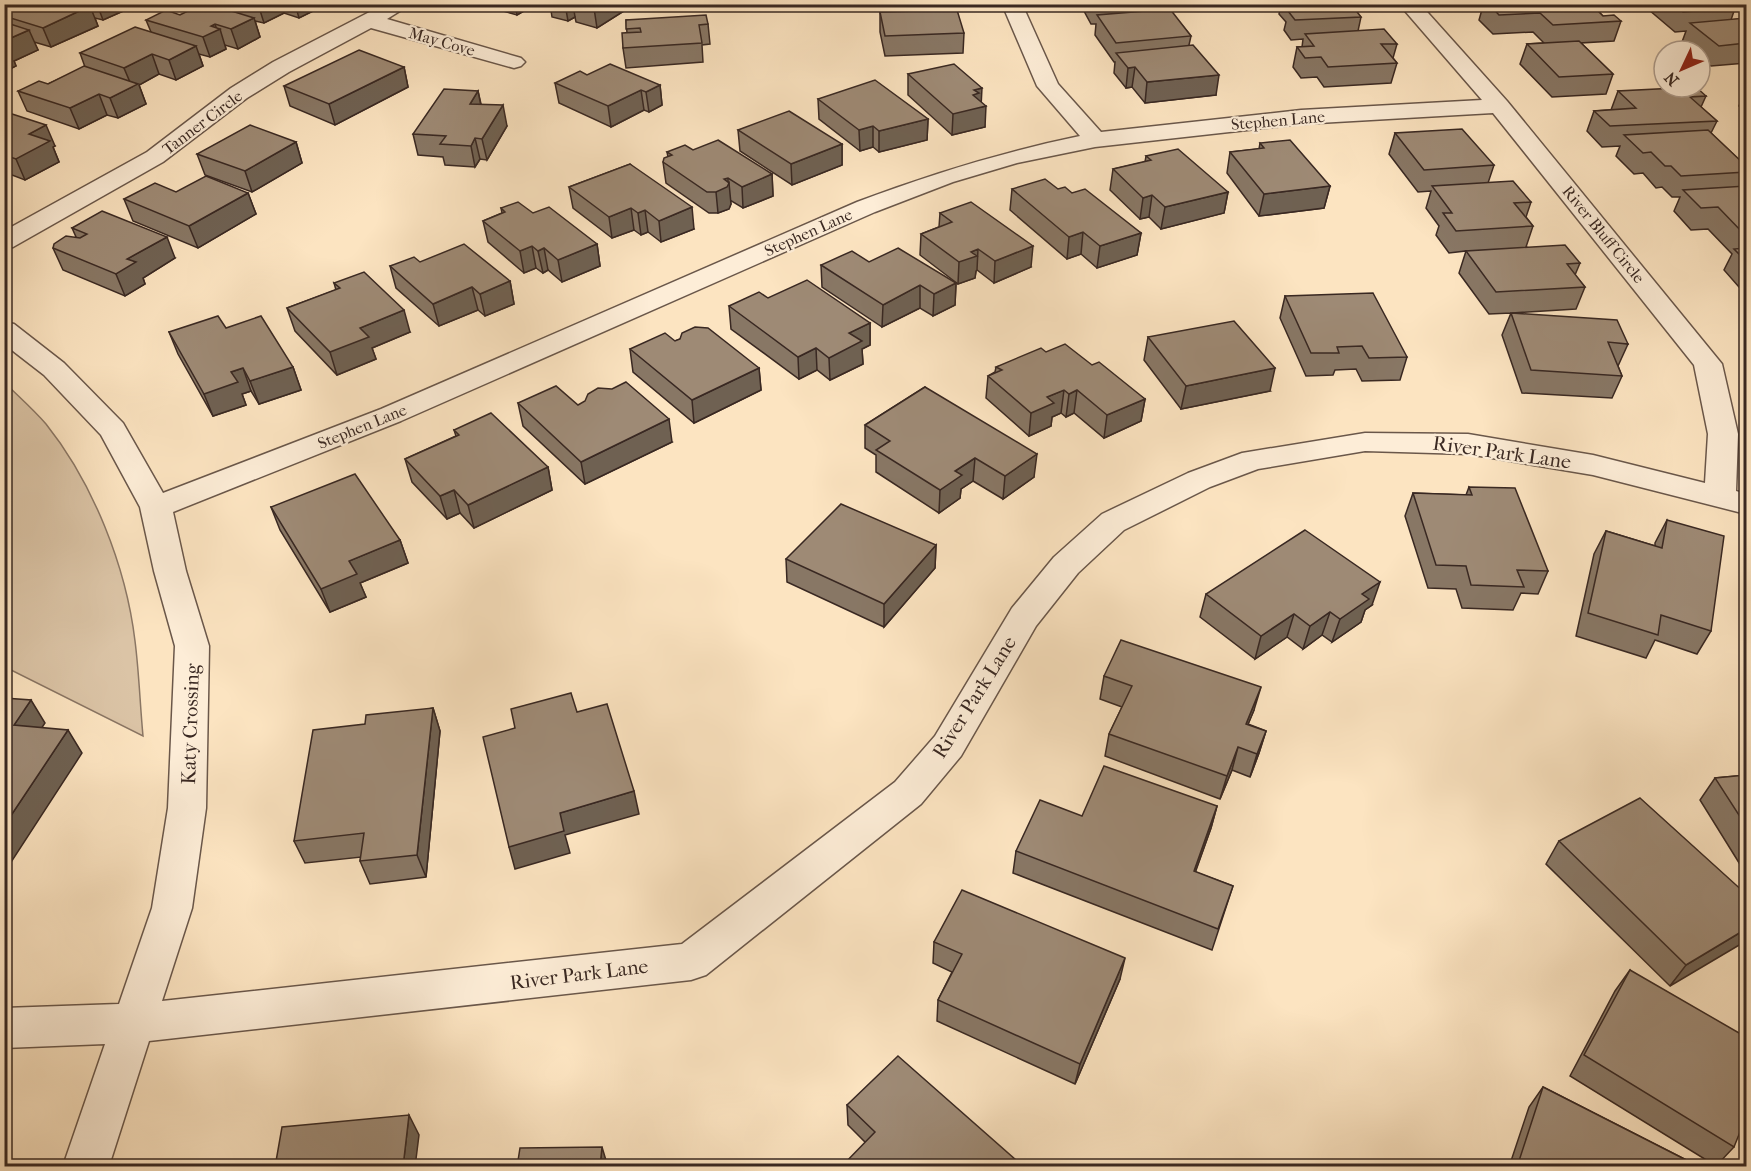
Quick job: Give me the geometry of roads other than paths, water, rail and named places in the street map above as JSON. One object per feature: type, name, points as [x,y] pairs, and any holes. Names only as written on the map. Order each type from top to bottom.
[{"type":"street","name":"Tanner Circle","points":[[4,242],[155,157],[239,93],[401,4]]},
{"type":"street","points":[[1012,4],[1048,86],[1095,140]]},
{"type":"street","name":"River Bluff Circle","points":[[1409,4],[1499,106],[1708,364],[1723,434],[1733,501]]},
{"type":"street","name":"May Cove","points":[[370,21],[514,62]]},
{"type":"street","name":"Stephen Lane","points":[[156,507],[391,415],[866,207],[991,164],[1095,140],[1301,117],[1499,106]]},
{"type":"street","name":"Katy Crossing","points":[[4,330],[54,369],[113,430],[156,507],[170,571],[192,646],[188,798],[172,908],[86,1167]]},
{"type":"street","name":"River Park Lane","points":[[4,1028],[134,1023],[691,962],[908,793],[948,746],[1024,617],[1066,565],[1113,522],[1199,480],[1253,460],[1365,442],[1468,444],[1593,465],[1733,501]]}]
